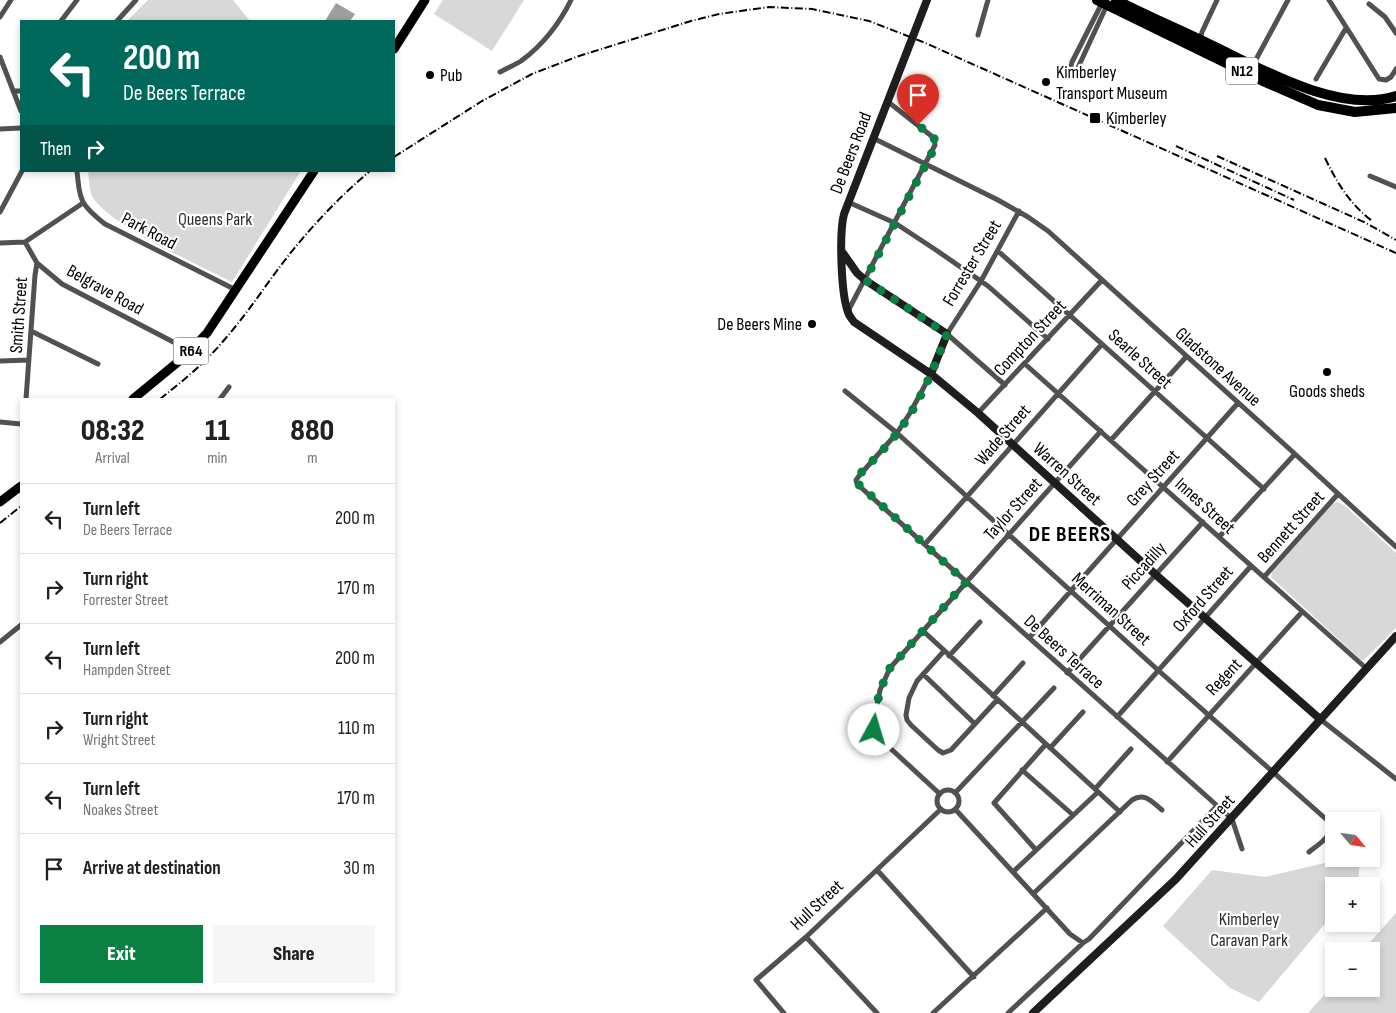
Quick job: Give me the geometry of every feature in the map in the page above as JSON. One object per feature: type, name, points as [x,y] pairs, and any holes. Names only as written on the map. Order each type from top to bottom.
[{"type":"highway","name":"N12","points":[[1106,1],[1314,91],[1342,99],[1366,101],[1396,96]]},
{"type":"highway","name":"N12","points":[[1195,40],[1265,82],[1318,105],[1355,112],[1396,108]]},
{"type":"main road","points":[[395,47],[425,0]]},
{"type":"main road","name":"R64","points":[[134,398],[178,362],[213,326],[313,172]]},
{"type":"main road","points":[[0,502],[20,487]]},
{"type":"street","points":[[0,17],[11,0]]},
{"type":"street","points":[[62,20],[77,0]]},
{"type":"street","points":[[118,20],[136,0]]},
{"type":"street","points":[[500,72],[519,62],[539,43],[557,24],[571,0]]},
{"type":"street","name":"De Beers Road","points":[[854,322],[848,311],[842,251],[842,223],[848,202],[927,0]]},
{"type":"street","points":[[978,36],[988,0]]},
{"type":"street","points":[[1195,40],[1217,0]]},
{"type":"street","points":[[1253,65],[1288,0]]},
{"type":"street","points":[[1329,0],[1379,79],[1386,80],[1391,77],[1396,69]]},
{"type":"street","points":[[1106,1],[1079,64],[1072,72],[1072,62],[1106,1]]},
{"type":"street","points":[[1369,4],[1385,17],[1396,32]]},
{"type":"street","points":[[1316,79],[1346,28]]},
{"type":"street","points":[[0,57],[20,108]]},
{"type":"street","points":[[13,91],[20,91]]},
{"type":"street","points":[[848,311],[936,145],[934,138],[887,101]]},
{"type":"street","points":[[0,129],[20,128]]},
{"type":"street","name":"Gladstone Avenue","points":[[873,138],[1019,211],[1048,231],[1396,547]]},
{"type":"street","points":[[0,212],[21,172]]},
{"type":"street","points":[[0,243],[25,242],[83,203],[80,196],[77,172]]},
{"type":"street","points":[[1370,176],[1396,187]]},
{"type":"street","points":[[848,202],[895,223],[981,281],[1048,339]]},
{"type":"street","name":"Park Road","points":[[83,203],[105,224],[236,290]]},
{"type":"street","name":"Forrester Street","points":[[856,482],[858,476],[897,433],[914,406],[931,374],[947,334],[981,281],[1019,211]]},
{"type":"street","name":"Belgrave Road","points":[[25,242],[37,263],[66,286],[178,345]]},
{"type":"street","points":[[842,251],[857,273],[865,280],[947,334],[1005,385]]},
{"type":"street","name":"Searle Street","points":[[998,251],[1264,489]]},
{"type":"street","name":"Smith Street","points":[[26,398],[37,263]]},
{"type":"street","name":"Compton Street","points":[[978,413],[1102,280]]},
{"type":"street","name":"Warren Street","points":[[854,322],[931,374],[978,413],[1155,574],[1320,719]]},
{"type":"street","points":[[31,331],[98,364]]},
{"type":"street","name":"Wade Street","points":[[925,544],[1102,344]]},
{"type":"street","points":[[1111,440],[1186,357]]},
{"type":"street","points":[[0,360],[29,360]]},
{"type":"street","name":"Innes Street","points":[[1025,364],[1367,669]]},
{"type":"street","points":[[221,398],[229,387]]},
{"type":"street","name":"Merriman Street","points":[[845,391],[897,433],[968,496],[1159,671],[1327,820],[1330,825],[1329,834],[1309,852]]},
{"type":"street","name":"Grey Street","points":[[1029,638],[1238,403]]},
{"type":"street","points":[[0,422],[20,424]]},
{"type":"street","name":"Taylor Street","points":[[940,794],[877,736],[873,724],[884,678],[890,668],[922,630],[1101,431]]},
{"type":"street","points":[[1220,537],[1295,454]]},
{"type":"street","name":"De Beers Terrace","points":[[856,482],[1216,807],[1232,819]]},
{"type":"street","name":"Bennett Street","points":[[1264,578],[1338,494]]},
{"type":"street","name":"Piccadilly","points":[[1067,673],[1203,522]]},
{"type":"street","name":"Oxford Street","points":[[1117,717],[1251,566]]},
{"type":"street","name":"Regent","points":[[1167,762],[1302,612]]},
{"type":"street","points":[[949,656],[980,622]]},
{"type":"street","points":[[0,642],[20,626]]},
{"type":"street","points":[[922,630],[1120,812]]},
{"type":"street","name":"Hull Street","points":[[1032,1013],[1176,879],[1275,772],[1320,719],[1396,636]]},
{"type":"street","points":[[944,651],[917,681],[909,698],[906,715],[911,725],[943,753],[951,750],[1024,663]]},
{"type":"street","points":[[923,674],[974,723]]},
{"type":"street","points":[[955,794],[1054,688]]},
{"type":"street","points":[[1036,850],[994,804],[995,800],[1022,770],[1083,712]]},
{"type":"street","points":[[1320,719],[1396,779]]},
{"type":"street","points":[[1013,872],[1073,815],[1131,749]]},
{"type":"street","points":[[1022,770],[1073,815]]},
{"type":"street","points":[[946,791],[955,794],[958,804],[955,809],[949,812],[940,809],[937,803],[940,794],[946,791]]},
{"type":"street","points":[[1034,893],[1132,800],[1140,796],[1148,799],[1162,810]]},
{"type":"street","name":"Hull Street","points":[[1008,1013],[1089,939],[1216,807]]},
{"type":"street","name":"Hull Street","points":[[784,1013],[756,980],[806,937],[940,809]]},
{"type":"street","points":[[955,809],[1070,934],[1083,943]]},
{"type":"street","points":[[1232,819],[1242,849]]},
{"type":"street","points":[[877,870],[974,977]]},
{"type":"street","points":[[933,1013],[1047,908]]},
{"type":"street","points":[[806,937],[877,1013]]},
{"type":"green space","points":[[148,0],[233,0],[249,20],[128,20]]},
{"type":"green space","points":[[443,0],[524,0],[492,51],[434,14]]},
{"type":"green space","name":"Queens Park","points":[[88,172],[300,172],[232,282],[137,233],[104,209],[93,198]]},
{"type":"green space","points":[[1337,502],[1344,505],[1396,553],[1396,628],[1364,660],[1361,660],[1271,577],[1272,572],[1332,504]]},
{"type":"green space","name":"Kimberley Caravan Park","points":[[1325,863],[1325,868],[1359,868],[1359,877],[1325,877],[1325,924],[1259,1002],[1230,988],[1163,926],[1212,870],[1265,877]]},
{"type":"green space","points":[[1396,913],[1396,1013],[1308,1013],[1325,994],[1325,997],[1380,997],[1380,942],[1370,942]]},
{"type":"shaded area","points":[[336,3],[355,14],[351,20],[326,20]]},
{"type":"railway","points":[[395,156],[482,101],[532,74],[579,56],[719,14],[769,7],[812,9],[869,21],[923,42],[1396,253]]},
{"type":"railway","points":[[1176,146],[1294,200]]},
{"type":"railway","points":[[1217,156],[1366,223],[1396,240]]},
{"type":"railway","points":[[1325,158],[1345,192],[1357,208],[1372,221]]},
{"type":"railway","points":[[161,398],[210,356],[241,320],[304,236],[336,202],[369,172]]},
{"type":"railway","points":[[0,523],[20,507]]},
{"type":"place","name":"Pub","points":[[430,75]]},
{"type":"place","name":"Kimberley Transport Museum","points":[[1046,82]]},
{"type":"place","name":"Kimberley","points":[[1095,118]]},
{"type":"place","name":"De Beers Mine","points":[[812,324]]},
{"type":"place","name":"Goods sheds","points":[[1327,372]]},
{"type":"district","name":"DE BEERS","points":[[1070,534]]},
{"type":"route","points":[[874,730],[873,724],[880,690],[890,668],[966,582],[856,482],[858,476],[897,433],[910,413],[931,374],[947,334],[865,280],[936,145],[934,138],[918,125]]}]
